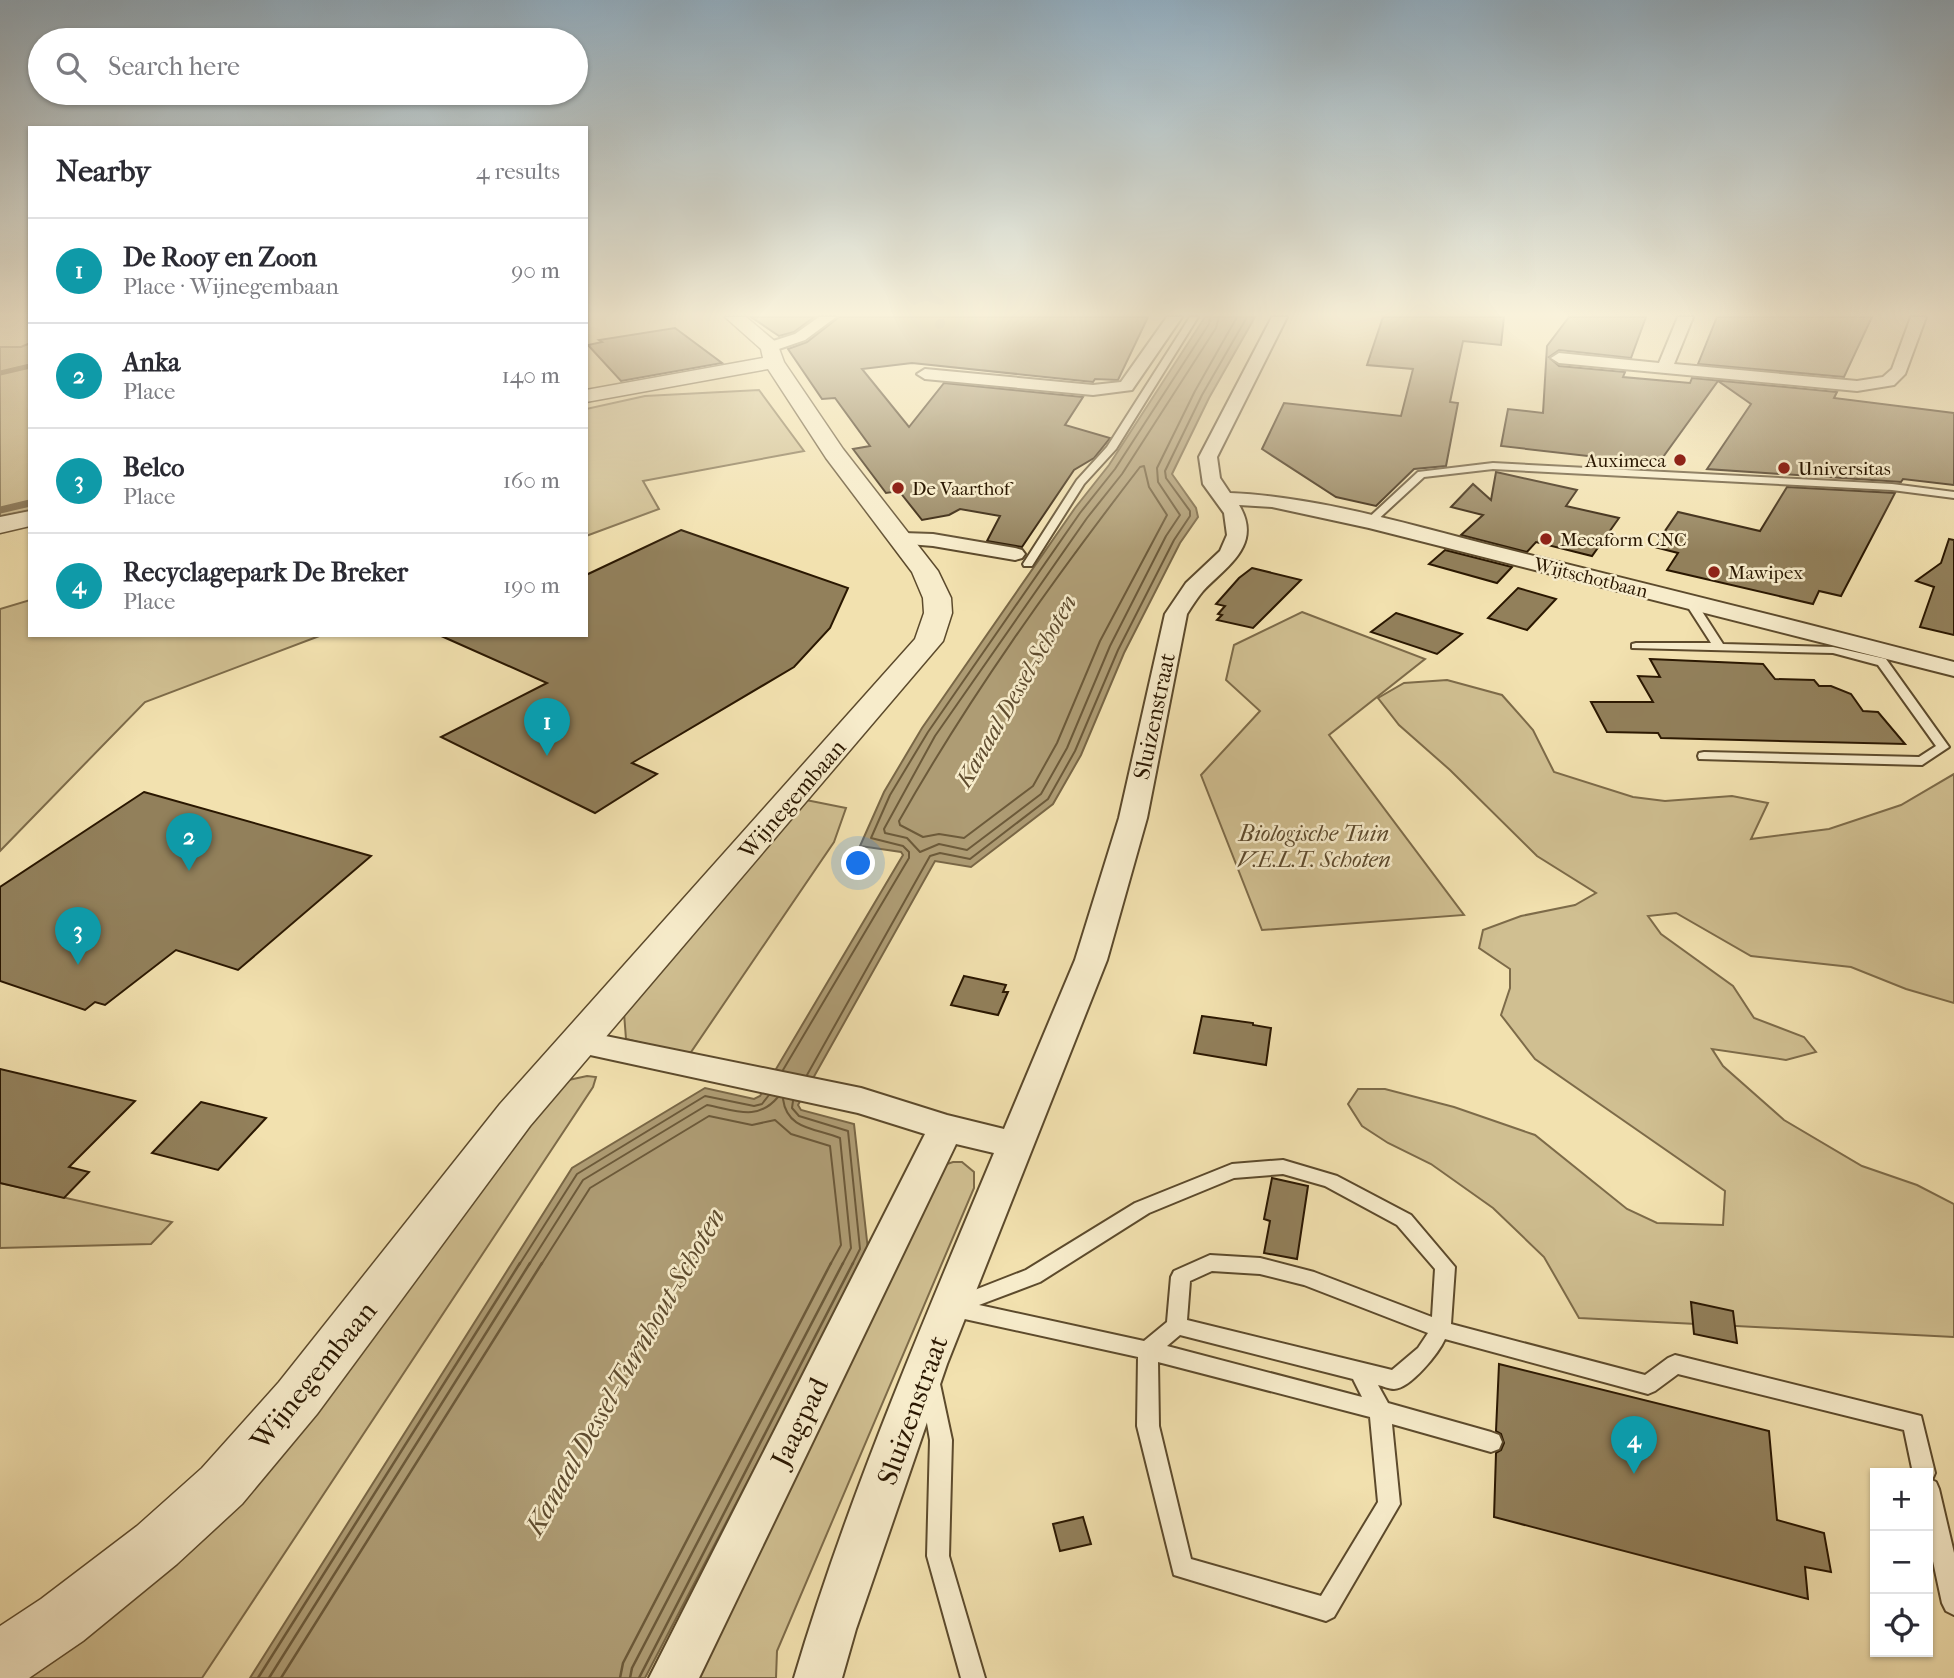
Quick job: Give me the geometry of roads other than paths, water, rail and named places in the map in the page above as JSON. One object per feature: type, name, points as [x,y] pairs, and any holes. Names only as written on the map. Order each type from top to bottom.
[{"type":"street","name":"Wijnegembaan","points":[[0,1662],[62,1620],[157,1545],[222,1486],[298,1398],[514,1115],[581,1042],[929,641],[938,614],[937,598],[925,571],[903,539],[834,453],[797,395]]},
{"type":"street","name":"Sluizenstraat","points":[[818,1678],[832,1629],[926,1364],[1091,960],[1133,818],[1176,614],[1192,591],[1230,552],[1238,538],[1238,523],[1225,499],[1214,489],[1209,477],[1208,457],[1240,395]]},
{"type":"street","name":"Wijtschotbaan","points":[[1225,499],[1272,501],[1369,522],[1690,601],[1879,655],[1954,669]]},
{"type":"street","points":[[0,525],[28,518]]},
{"type":"street","points":[[903,539],[933,540],[1021,559]]},
{"type":"street","points":[[581,1042],[861,1101],[946,1128],[1014,1145]]},
{"type":"street","name":"Jaagpad","points":[[673,1678],[946,1128]]},
{"type":"lane","points":[[1021,559],[1080,482],[1111,449],[1145,395]]},
{"type":"lane","points":[[1369,522],[1421,474],[1493,466],[1892,487],[1954,495]]},
{"type":"lane","points":[[1690,601],[1719,647]]},
{"type":"lane","points":[[1636,646],[1833,650],[1879,655],[1943,747],[1922,761],[1704,756]]},
{"type":"lane","points":[[950,1308],[1033,1276],[1142,1208],[1232,1171],[1283,1167],[1331,1181],[1404,1220],[1446,1267],[1442,1330],[1424,1357],[1395,1380],[1177,1326]]},
{"type":"lane","points":[[1148,1350],[1177,1326],[1181,1277],[1210,1263],[1260,1266],[1307,1278],[1442,1330],[1648,1385],[1675,1364],[1913,1423],[1923,1468]]},
{"type":"lane","points":[[950,1308],[1062,1329],[1148,1350],[1380,1410],[1491,1442]]},
{"type":"lane","points":[[1148,1350],[1148,1426],[1182,1567],[1326,1609],[1389,1504],[1380,1410],[1361,1373]]},
{"type":"lane","points":[[926,1364],[941,1440],[938,1556],[973,1678]]},
{"type":"lane","points":[[1933,1511],[1954,1604]]},
{"type":"water","points":[[1154,395],[1211,395],[1172,474],[1196,508],[1198,517],[1180,543],[1124,653],[1081,755],[1053,804],[971,867],[935,861],[798,1105],[801,1110],[854,1124],[868,1250],[645,1678],[250,1678],[572,1168],[705,1088],[754,1099],[760,1096],[903,855],[901,852],[860,846],[884,792],[922,728],[1075,508],[1109,465]]},
{"type":"waterway","points":[[0,510],[28,503]]},
{"type":"place","name":"Auximeca","points":[[1680,460]]},
{"type":"place","name":"Universitas","points":[[1784,468]]},
{"type":"place","name":"De Vaarthof","points":[[898,488]]},
{"type":"place","name":"Mecaform CNC","points":[[1546,539]]},
{"type":"place","name":"Mawipex","points":[[1714,572]]},
{"type":"place","name":"De Rooy en Zoon","points":[[547,756]]},
{"type":"place","name":"Anka","points":[[189,871]]},
{"type":"place","name":"Belco","points":[[78,965]]},
{"type":"place","name":"Recyclagepark De Breker","points":[[1634,1474]]},
{"type":"water label","name":"Kanaal Dessel-Schoten","points":[[1016,691]]},
{"type":"water label","name":"Kanaal Dessel-Turnhout-Schoten","points":[[624,1371]]},
{"type":"park label","name":"Biologische Tuin V.E.L.T. Schoten","points":[[1314,846]]}]
